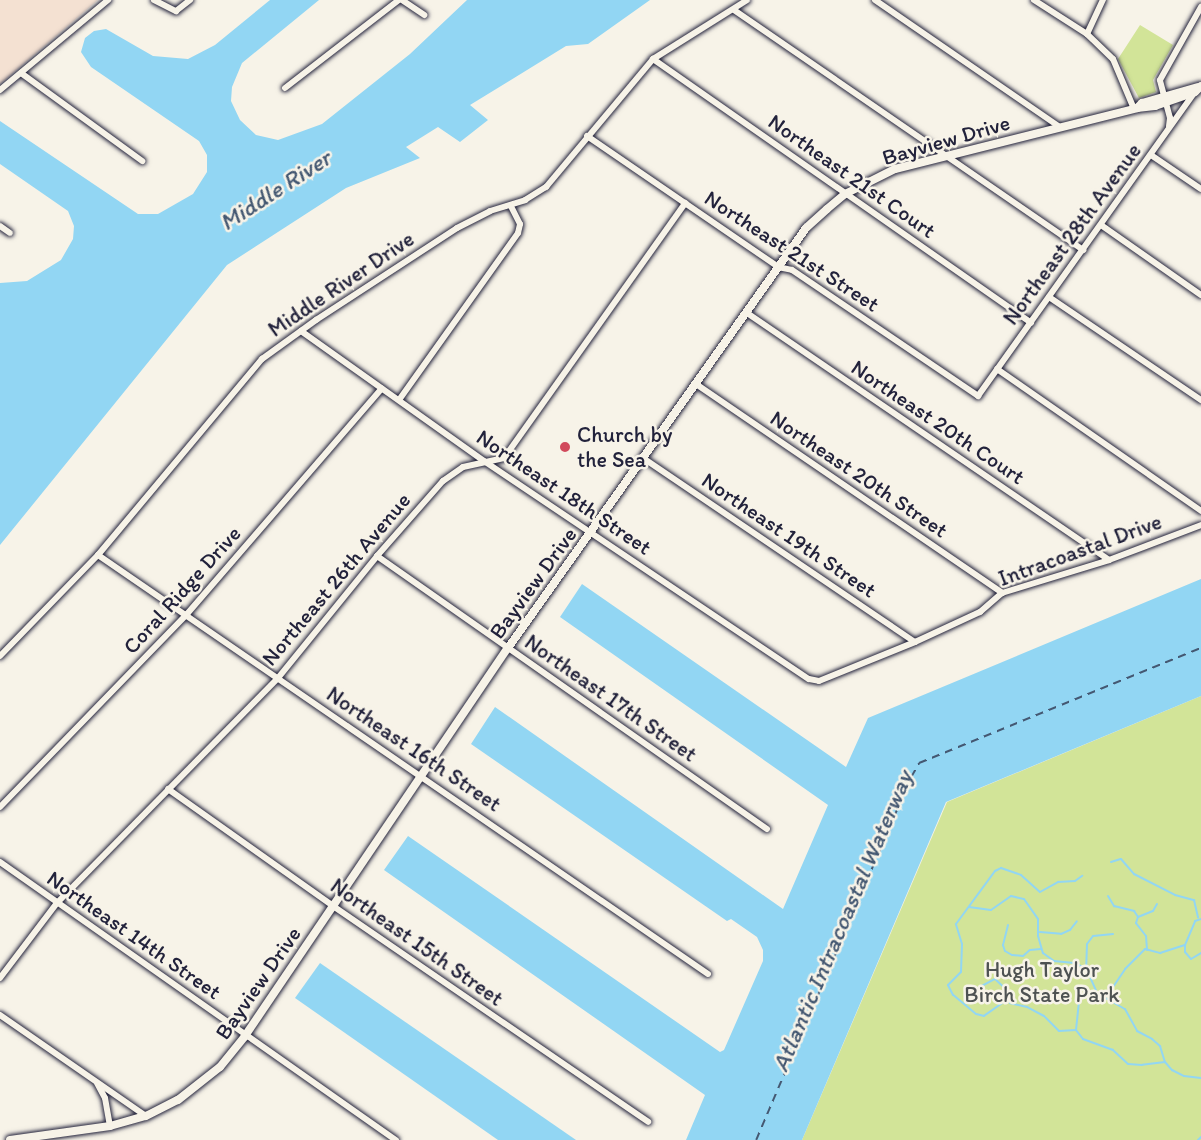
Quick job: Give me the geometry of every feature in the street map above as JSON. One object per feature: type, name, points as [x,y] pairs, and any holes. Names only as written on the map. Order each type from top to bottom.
[{"type":"street","points":[[0,90],[108,0]]},
{"type":"street","points":[[154,0],[176,11],[190,0]]},
{"type":"street","points":[[285,88],[400,0],[424,15]]},
{"type":"street","name":"Middle River Drive","points":[[0,656],[99,555],[262,359],[457,228],[490,211],[511,206],[546,187],[653,59],[747,0]]},
{"type":"street","points":[[875,0],[1060,127]]},
{"type":"street","points":[[1034,0],[1087,34],[1113,60],[1135,108]]},
{"type":"street","points":[[1087,34],[1103,0]]},
{"type":"street","points":[[1168,130],[1170,118],[1160,84],[1161,76],[1201,7]]},
{"type":"street","points":[[734,10],[1083,250]]},
{"type":"street","name":"Northeast 21st Court","points":[[653,59],[1030,322]]},
{"type":"street","points":[[21,73],[142,161]]},
{"type":"street","name":"Bayview Drive","points":[[10,1140],[110,1126],[146,1116],[198,1086],[220,1067],[245,1036],[508,648],[806,228],[845,194],[895,170],[1135,108],[1143,109],[1198,88]]},
{"type":"street","name":"Northeast 28th Avenue","points":[[978,396],[1198,88]]},
{"type":"street","name":"Northeast 21st Street","points":[[587,136],[778,267],[792,270],[978,396]]},
{"type":"street","points":[[1151,155],[1201,189]]},
{"type":"street","name":"Northeast 26th Avenue","points":[[0,978],[57,903],[278,678],[377,556],[443,481],[463,467],[504,458],[686,203]]},
{"type":"street","points":[[399,400],[518,233],[520,224],[511,206]]},
{"type":"street","points":[[1101,225],[1201,295]]},
{"type":"street","points":[[0,226],[10,233]]},
{"type":"street","points":[[1049,297],[1201,400]]},
{"type":"street","name":"Northeast 20th Court","points":[[747,313],[1109,560]]},
{"type":"street","name":"Northeast 18th Street","points":[[301,332],[484,461],[592,531],[809,679]]},
{"type":"street","points":[[997,369],[1201,511]]},
{"type":"street","name":"Northeast 20th Street","points":[[696,384],[1002,593]]},
{"type":"street","name":"Coral Ridge Drive","points":[[0,807],[188,615],[382,388]]},
{"type":"street","name":"Northeast 19th Street","points":[[643,458],[915,642]]},
{"type":"street","name":"Intracoastal Drive","points":[[809,679],[819,681],[915,642],[980,612],[1002,593],[1109,560],[1201,525]]},
{"type":"street","name":"Northeast 16th Street","points":[[99,555],[422,775],[708,974]]},
{"type":"street","name":"Northeast 17th Street","points":[[377,556],[767,829]]},
{"type":"street","name":"Northeast 15th Street","points":[[168,789],[333,906],[648,1122]]},
{"type":"street","name":"Northeast 14th Street","points":[[0,862],[396,1140]]},
{"type":"street","points":[[0,1015],[146,1116]]},
{"type":"street","points":[[96,1082],[105,1098],[110,1126]]},
{"type":"shaded area","points":[[0,0],[98,0],[0,84]]},
{"type":"green space","points":[[1140,25],[1173,45],[1153,80],[1156,92],[1139,98],[1118,59]]},
{"type":"green space","name":"Hugh Taylor Birch State Park","points":[[1201,696],[1201,1140],[802,1140],[947,802]]},
{"type":"water","name":"Middle River","points":[[270,0],[319,0],[242,63],[232,87],[231,101],[240,120],[256,135],[278,140],[322,124],[410,54],[467,0],[650,0],[588,44],[566,46],[470,105],[488,120],[460,142],[438,127],[406,147],[420,158],[346,188],[227,265],[0,545],[0,283],[27,281],[61,260],[73,239],[74,226],[68,211],[0,164],[0,121],[138,214],[158,214],[193,194],[207,172],[207,155],[199,141],[91,67],[81,52],[85,38],[94,31],[106,29],[153,56],[188,59],[215,45]]},
{"type":"water","name":"Atlantic Intracoastal Waterway","points":[[1201,579],[1201,696],[946,802],[802,1140],[686,1140],[705,1095],[384,870],[408,836],[720,1052],[724,1050],[763,961],[763,950],[757,937],[731,919],[727,921],[471,744],[495,707],[783,909],[828,805],[560,617],[582,584],[846,767],[868,718]]},
{"type":"water","points":[[320,963],[576,1140],[498,1140],[295,998]]},
{"type":"waterway","points":[[1111,862],[1121,859],[1134,874],[1175,895],[1194,900],[1198,918]]},
{"type":"waterway","points":[[1076,1030],[1059,1031],[1044,1016],[1027,1007],[1010,1003],[1008,999],[984,1016],[976,1014],[953,995],[948,985],[961,972],[962,944],[956,924],[995,871],[1001,868],[1021,875],[1040,892],[1058,882],[1075,881],[1082,876]]},
{"type":"waterway","points":[[969,907],[991,910],[1011,896],[1024,899],[1038,919],[1038,936],[1043,953],[1054,961],[1074,963],[1086,968]]},
{"type":"waterway","points":[[1108,896],[1114,906],[1134,911],[1138,917]]},
{"type":"waterway","points":[[1147,950],[1146,936],[1136,923],[1138,917],[1153,911],[1157,904]]},
{"type":"waterway","points":[[1165,1062],[1128,1064],[1113,1050],[1083,1039],[1076,1030],[1079,999],[1094,992],[1109,993],[1125,969],[1145,949],[1160,953],[1185,945],[1195,921],[1201,919]]},
{"type":"waterway","points":[[1040,932],[1061,934],[1070,930],[1077,921]]},
{"type":"waterway","points":[[1008,925],[1003,945],[1005,951],[1012,955],[1023,956],[1030,950],[1041,949]]},
{"type":"waterway","points":[[1113,934],[1093,936],[1087,944],[1086,968],[1097,993],[1125,1009],[1137,1031],[1160,1046],[1165,1062],[1172,1070],[1184,1076],[1201,1078]]},
{"type":"waterway","points":[[1185,945],[1185,952],[1191,959],[1201,953]]},
{"type":"waterway","points":[[976,989],[995,979],[1008,991],[1008,999]]},
{"type":"waterway","points":[[1198,1140],[1201,1137]]},
{"type":"ferry route","points":[[756,1140],[919,763],[1201,648]]},
{"type":"place","name":"Church by the Sea","points":[[565,447]]}]
